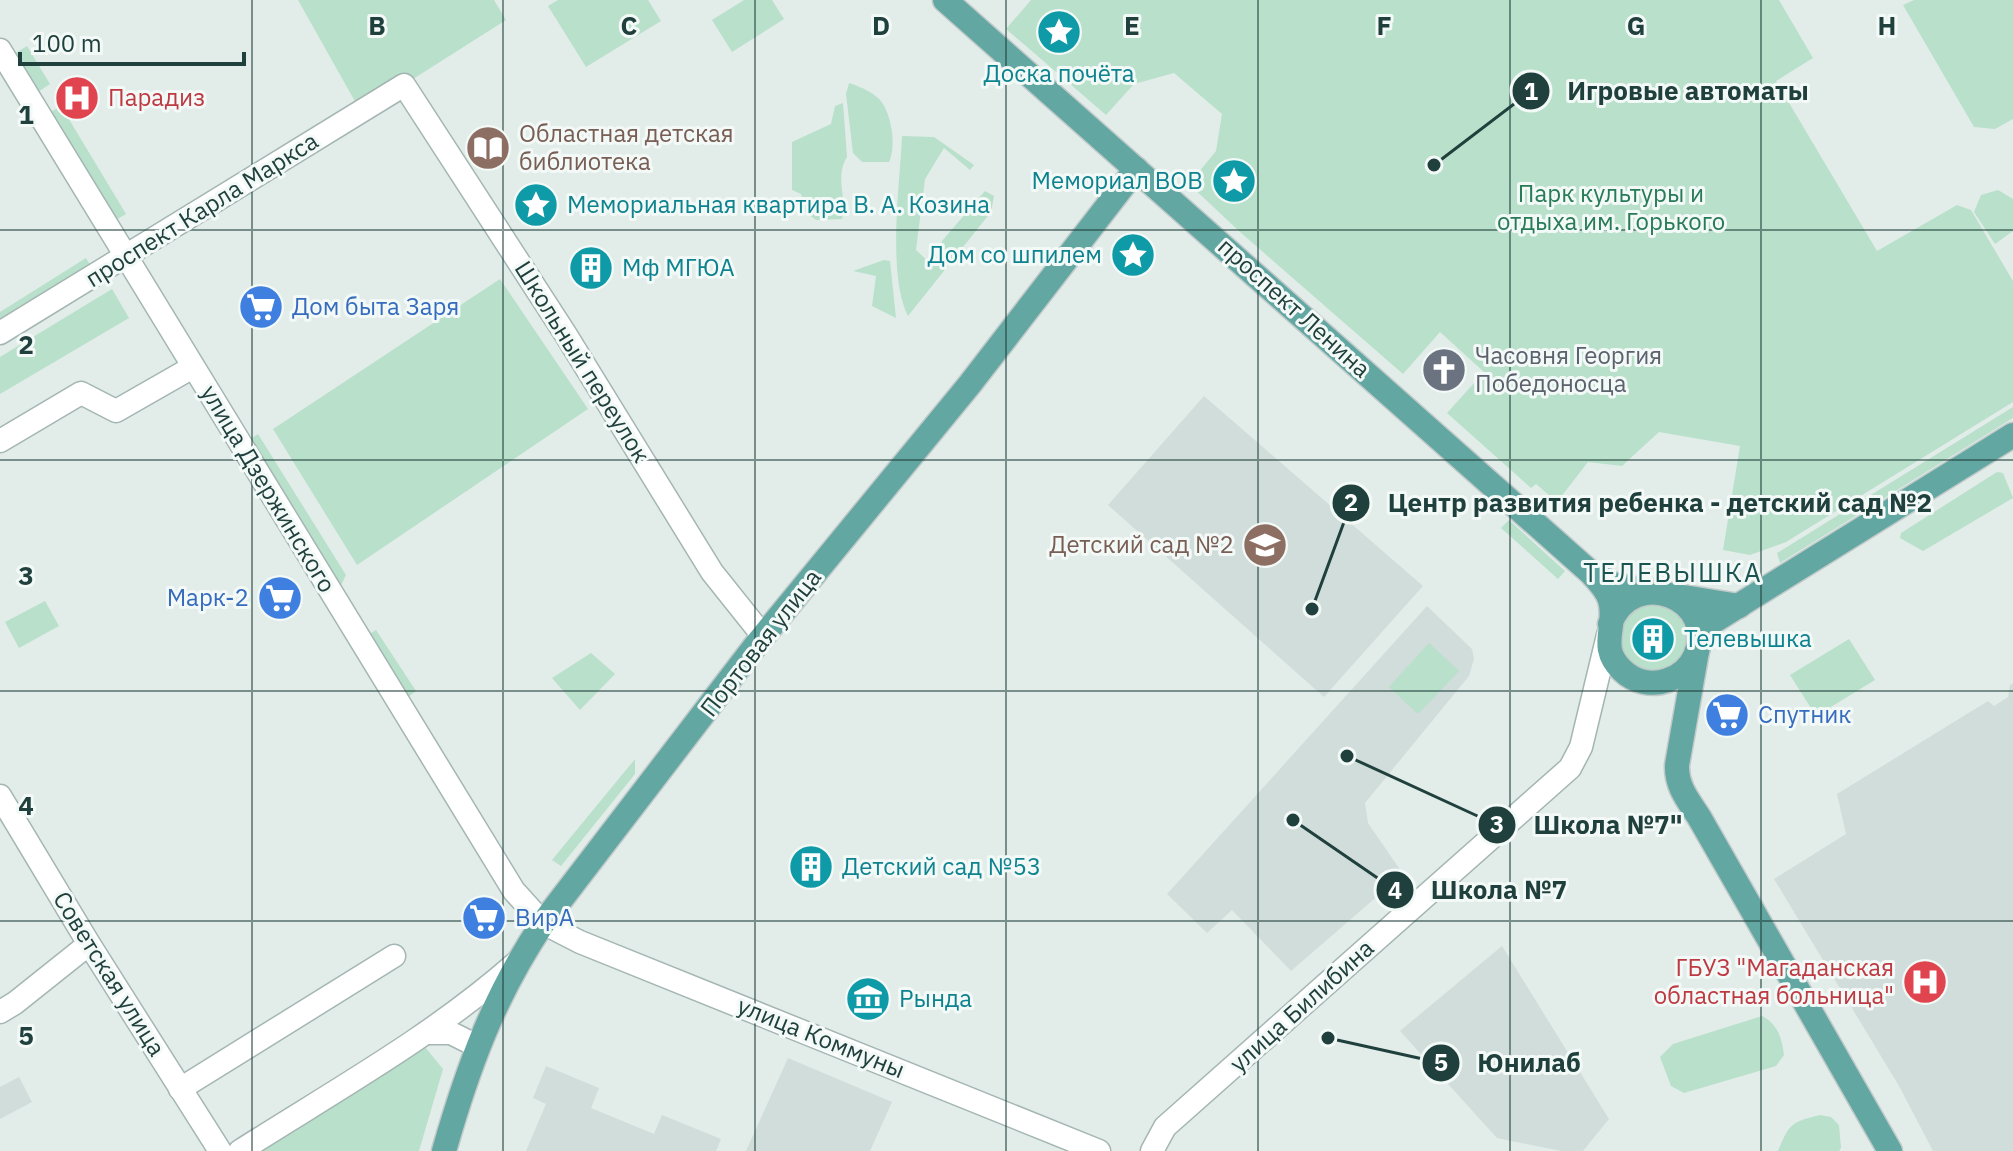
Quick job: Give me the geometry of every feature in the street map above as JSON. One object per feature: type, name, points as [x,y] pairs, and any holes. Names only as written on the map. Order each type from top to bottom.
[{"type":"main road","name":"проспект Ленина","points":[[945,0],[1591,573],[1612,584],[1739,606]]},
{"type":"main road","name":"Портовая улица","points":[[444,1151],[477,1046],[516,963],[543,923],[763,636],[970,384],[1136,169]]},
{"type":"main road","points":[[1645,682],[1667,681],[1680,675],[1690,664],[1706,626],[2013,435]]},
{"type":"main road","points":[[1591,573],[1610,600],[1609,630],[1615,661],[1626,673],[1661,689],[1673,701],[1683,730]]},
{"type":"main road","points":[[1609,630],[1617,610],[1643,593],[1661,593],[1682,602],[1691,611],[1697,624],[1698,645],[1677,772],[1680,788],[1890,1151]]},
{"type":"street","name":"улица Дзержинского","points":[[0,50],[514,891],[543,923]]},
{"type":"street","name":"проспект Карла Маркса","points":[[0,333],[404,85]]},
{"type":"street","name":"Школьный переулок","points":[[404,85],[566,335],[712,572],[763,636]]},
{"type":"street","points":[[0,441],[81,393],[116,411],[193,367]]},
{"type":"street","name":"улица Билибина","points":[[1152,1151],[1165,1127],[1564,774],[1578,755],[1609,630]]},
{"type":"street","points":[[1589,713],[1596,699],[1607,689],[1618,683],[1645,682]]},
{"type":"street","name":"Советская улица","points":[[0,796],[220,1151]]},
{"type":"street","name":"улица Коммуны","points":[[543,923],[580,942],[1099,1151]]},
{"type":"street","points":[[0,1012],[89,944]]},
{"type":"street","points":[[180,1089],[394,956]]},
{"type":"street","points":[[240,1151],[427,1033],[516,963]]},
{"type":"street","points":[[427,1033],[451,1033],[477,1046]]},
{"type":"shaded area","name":"Детский сад №2","points":[[1204,396],[1423,586],[1324,697],[1108,505]]},
{"type":"shaded area","points":[[1427,606],[1472,649],[1474,659],[1469,676],[1365,803],[1368,823],[1403,874],[1291,971],[1232,910],[1207,933],[1167,894]]},
{"type":"shaded area","name":"ГБУЗ \"Магаданская областная больница\"","points":[[2013,683],[2013,1151],[1933,1151],[1899,1086],[1774,879],[1846,834],[1837,794],[1988,701],[1994,706],[2008,697]]},
{"type":"shaded area","points":[[1502,946],[1609,1119],[1583,1151],[1561,1151],[1497,1138],[1400,1031]]},
{"type":"shaded area","points":[[788,1058],[892,1102],[870,1151],[746,1151]]},
{"type":"shaded area","points":[[546,1066],[599,1088],[591,1108],[654,1134],[662,1115],[721,1139],[716,1151],[526,1151],[546,1104],[533,1098]]},
{"type":"shaded area","points":[[19,1077],[32,1102],[0,1119],[0,1087]]},
{"type":"green space","points":[[298,0],[494,0],[506,20],[361,112]]},
{"type":"green space","points":[[558,0],[648,0],[661,21],[586,67],[548,6]]},
{"type":"green space","points":[[744,0],[772,0],[784,19],[732,52],[712,20]]},
{"type":"green space","name":"Парк культуры и отдыха им. Горького","points":[[1031,0],[1779,0],[1813,58],[1776,81],[1877,251],[1957,205],[1971,210],[2013,281],[2013,402],[1786,542],[1750,555],[1723,550],[1740,446],[1659,432],[1622,466],[1588,462],[1557,502],[1536,484],[1531,488],[1447,413],[1484,372],[1440,332],[1403,374],[1189,184],[1216,151],[1222,114],[1174,73],[1134,84],[1106,115],[1006,29]]},
{"type":"green space","points":[[1914,0],[2013,0],[2013,119],[1995,129],[1974,127],[1903,5]]},
{"type":"green space","points":[[27,46],[50,84],[38,92],[14,54]]},
{"type":"green space","points":[[849,83],[872,94],[886,110],[893,141],[889,162],[862,162],[853,153],[846,94]]},
{"type":"green space","points":[[843,103],[847,157],[841,180],[842,219],[816,220],[805,212],[801,194],[792,190],[792,142],[831,124],[835,106]]},
{"type":"green space","points":[[61,106],[126,214],[114,221],[49,113]]},
{"type":"green space","points":[[902,136],[934,137],[974,165],[970,170],[944,148],[925,179],[916,250],[933,266],[942,241],[985,191],[994,196],[991,212],[908,316],[898,277],[896,253]]},
{"type":"green space","points":[[1998,190],[2013,199],[2013,231],[1995,244],[1974,212],[1981,195]]},
{"type":"green space","points":[[86,258],[90,265],[0,321],[0,312]]},
{"type":"green space","points":[[884,260],[890,261],[896,318],[872,306],[876,276],[853,271]]},
{"type":"green space","points":[[500,279],[588,409],[357,565],[273,429]]},
{"type":"green space","points":[[112,289],[129,318],[0,394],[0,357]]},
{"type":"green space","points":[[2013,407],[2013,418],[1780,563],[1777,553]]},
{"type":"green space","points":[[258,434],[346,575],[340,587],[249,440]]},
{"type":"green space","points":[[1997,472],[2003,473],[2013,498],[1923,551],[1900,538],[1901,533]]},
{"type":"green space","points":[[1509,520],[1565,571],[1558,579],[1501,528]]},
{"type":"green space","points":[[45,601],[59,626],[19,648],[5,622]]},
{"type":"green space","points":[[1653,604],[1666,607],[1676,614],[1683,624],[1686,637],[1683,650],[1676,660],[1666,667],[1653,670],[1640,667],[1630,660],[1623,650],[1620,637],[1623,624],[1630,614],[1640,607]]},
{"type":"green space","points":[[376,630],[416,691],[408,697],[368,635]]},
{"type":"green space","points":[[1849,639],[1875,680],[1816,716],[1790,675]]},
{"type":"green space","points":[[1429,643],[1459,671],[1418,714],[1389,687]]},
{"type":"green space","points":[[591,653],[615,674],[580,710],[552,678]]},
{"type":"green space","points":[[635,759],[635,774],[561,866],[552,860]]},
{"type":"green space","points":[[1762,1016],[1778,1032],[1782,1043],[1784,1055],[1776,1066],[1684,1093],[1671,1086],[1660,1057],[1673,1044]]},
{"type":"green space","points":[[425,1047],[443,1069],[419,1151],[257,1151]]},
{"type":"green space","points":[[1820,1115],[1831,1117],[1839,1125],[1839,1151],[1778,1151],[1792,1126]]},
{"type":"place","name":"Доска почёта","points":[[1059,32]]},
{"type":"place","name":"Парадиз","points":[[77,98]]},
{"type":"place","name":"Областная детская библиотека","points":[[488,148]]},
{"type":"place","name":"Игровые автоматы","points":[[1434,165]]},
{"type":"place","name":"Мемориал ВОВ","points":[[1234,181]]},
{"type":"place","name":"Мемориальная квартира В. А. Козина","points":[[536,205]]},
{"type":"place","name":"Дом со шпилем","points":[[1133,255]]},
{"type":"place","name":"Мф МГЮА","points":[[591,268]]},
{"type":"place","name":"Дом быта Заря","points":[[261,307]]},
{"type":"place","name":"Часовня Георгия Победоносца","points":[[1444,370]]},
{"type":"place","name":"Детский сад №2","points":[[1265,545]]},
{"type":"place","name":"Марк-2","points":[[280,598]]},
{"type":"place","name":"Центр развития ребенка - детский сад №2","points":[[1312,609]]},
{"type":"place","name":"Телевышка","points":[[1653,639]]},
{"type":"place","name":"Спутник","points":[[1727,715]]},
{"type":"place","name":"Школа №7\"","points":[[1347,756]]},
{"type":"place","name":"Школа №7","points":[[1293,820]]},
{"type":"place","name":"Детский сад №53","points":[[811,867]]},
{"type":"place","name":"ВирА","points":[[484,918]]},
{"type":"place","name":"ГБУЗ \"Магаданская областная больница\"","points":[[1925,982]]},
{"type":"place","name":"Рында","points":[[868,999]]},
{"type":"place","name":"Юнилаб","points":[[1328,1038]]},
{"type":"district","name":"ТЕЛЕВЫШКА","points":[[1673,573]]}]
